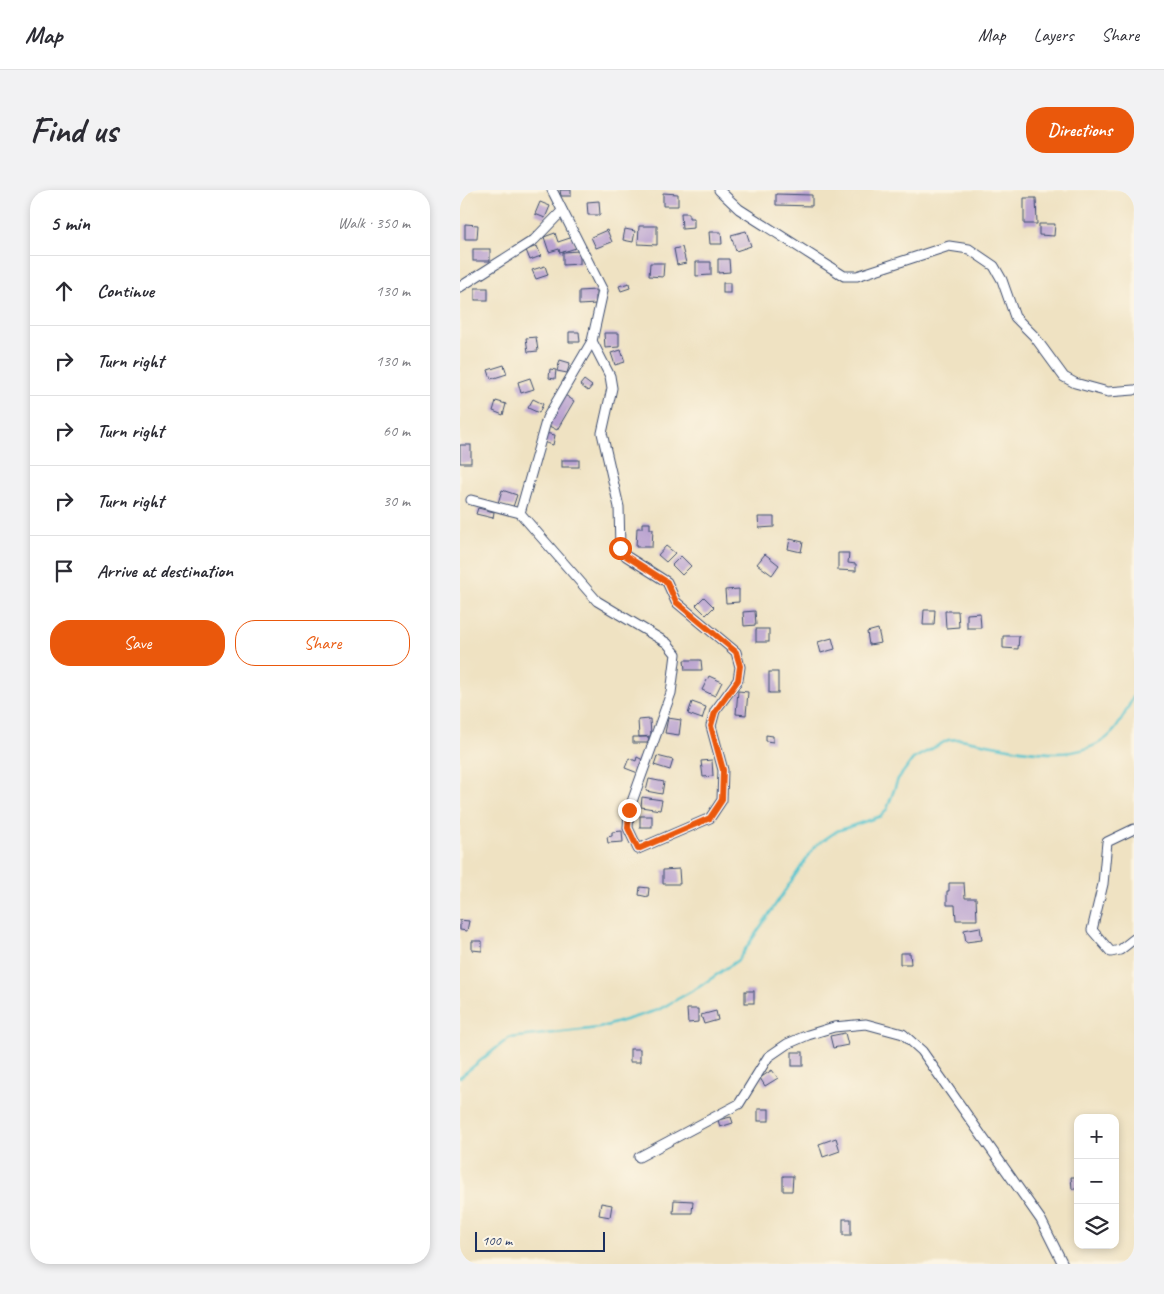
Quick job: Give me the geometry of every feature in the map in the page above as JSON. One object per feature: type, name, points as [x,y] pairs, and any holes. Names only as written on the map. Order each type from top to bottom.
[{"type":"street","points":[[520,513],[547,418],[592,341],[603,291],[552,190]]},
{"type":"street","points":[[719,190],[739,209],[844,276],[857,276],[948,246],[969,249],[994,266],[1002,280],[1015,318],[1034,336],[1064,377],[1075,383],[1108,392],[1134,390]]},
{"type":"street","points":[[460,287],[534,240],[562,211]]},
{"type":"street","points":[[471,500],[520,513],[597,601],[667,643],[676,654],[670,693],[629,810],[628,828],[630,836],[638,849],[710,818],[722,800],[723,770],[711,726],[715,712],[738,680],[740,666],[736,652],[676,602],[667,582],[626,556],[620,548],[619,507],[602,433],[612,388],[610,376],[592,341]]},
{"type":"street","points":[[1134,829],[1107,842],[1103,884],[1092,930],[1111,952],[1120,950],[1134,940]]},
{"type":"street","points":[[639,1157],[739,1104],[768,1057],[786,1044],[834,1027],[866,1024],[884,1027],[903,1034],[922,1051],[1041,1220],[1063,1264]]},
{"type":"building","points":[[560,190],[571,190],[571,196],[561,196]]},
{"type":"building","points":[[663,193],[678,194],[678,206],[663,206]]},
{"type":"building","points":[[776,194],[812,195],[812,206],[776,205]]},
{"type":"building","points":[[1024,198],[1036,198],[1037,224],[1024,224]]},
{"type":"building","points":[[599,201],[600,215],[588,215],[587,202]]},
{"type":"building","points":[[540,202],[550,206],[545,218],[535,214]]},
{"type":"building","points":[[681,213],[689,213],[689,218],[694,218],[694,228],[682,229]]},
{"type":"building","points":[[465,224],[478,225],[477,239],[465,239]]},
{"type":"building","points":[[1039,224],[1055,224],[1054,236],[1039,235]]},
{"type":"building","points":[[639,226],[657,226],[657,245],[638,244]]},
{"type":"building","points":[[625,229],[635,231],[633,242],[623,240]]},
{"type":"building","points":[[607,230],[612,242],[596,248],[591,237]]},
{"type":"building","points":[[746,231],[751,246],[736,251],[731,235]]},
{"type":"building","points":[[709,232],[721,232],[722,244],[710,244]]},
{"type":"building","points":[[555,233],[558,242],[573,237],[576,248],[560,253],[559,249],[549,252],[544,237]]},
{"type":"building","points":[[537,246],[541,256],[530,260],[526,250]]},
{"type":"building","points":[[682,247],[686,263],[677,265],[674,249]]},
{"type":"building","points":[[473,249],[490,249],[490,261],[473,261]]},
{"type":"building","points":[[580,251],[580,264],[563,265],[563,252]]},
{"type":"building","points":[[718,259],[729,259],[730,272],[718,273]]},
{"type":"building","points":[[696,262],[711,262],[711,275],[696,276]]},
{"type":"building","points":[[650,263],[664,263],[663,277],[649,276]]},
{"type":"building","points":[[545,266],[548,275],[536,279],[532,270]]},
{"type":"building","points":[[629,283],[630,288],[621,291],[619,286]]},
{"type":"building","points":[[723,283],[730,283],[730,293],[723,293]]},
{"type":"building","points":[[475,288],[488,288],[488,300],[475,300]]},
{"type":"building","points":[[596,290],[596,304],[579,305],[579,291]]},
{"type":"building","points":[[569,332],[579,332],[580,342],[569,342]]},
{"type":"building","points":[[604,333],[619,333],[619,347],[605,348]]},
{"type":"building","points":[[536,337],[538,351],[528,352],[526,338]]},
{"type":"building","points":[[621,350],[625,362],[615,365],[611,353]]},
{"type":"building","points":[[560,360],[570,363],[567,373],[557,371]]},
{"type":"building","points":[[504,365],[507,374],[491,379],[488,370]]},
{"type":"building","points":[[550,369],[556,370],[555,379],[549,378]]},
{"type":"building","points":[[530,378],[534,389],[521,393],[518,382]]},
{"type":"building","points":[[584,380],[592,386],[588,391],[580,385]]},
{"type":"building","points":[[565,395],[574,401],[557,430],[547,425]]},
{"type":"building","points":[[533,399],[543,404],[539,413],[528,408]]},
{"type":"building","points":[[496,401],[506,404],[503,415],[493,411]]},
{"type":"building","points":[[545,433],[555,435],[553,445],[543,442]]},
{"type":"building","points":[[460,445],[471,445],[471,463],[460,463]]},
{"type":"building","points":[[562,460],[579,460],[579,467],[562,467]]},
{"type":"building","points":[[502,490],[517,495],[513,507],[498,503]]},
{"type":"building","points":[[478,508],[494,512],[493,518],[476,514]]},
{"type":"building","points":[[758,517],[774,517],[774,527],[759,528]]},
{"type":"building","points":[[642,523],[650,523],[650,529],[653,529],[652,547],[636,547],[637,528],[642,528]]},
{"type":"building","points":[[790,539],[803,542],[801,552],[788,549]]},
{"type":"building","points":[[666,546],[675,553],[666,562],[658,555]]},
{"type":"building","points":[[838,553],[849,553],[848,563],[856,564],[856,571],[838,570]]},
{"type":"building","points":[[765,554],[779,565],[772,575],[757,564]]},
{"type":"building","points":[[681,556],[691,566],[682,575],[672,565]]},
{"type":"building","points":[[739,589],[739,602],[726,603],[725,590]]},
{"type":"building","points":[[704,597],[714,607],[706,615],[696,605]]},
{"type":"building","points":[[924,610],[935,610],[934,625],[923,625]]},
{"type":"building","points":[[755,611],[756,625],[744,626],[743,612]]},
{"type":"building","points":[[945,611],[958,611],[959,627],[946,628]]},
{"type":"building","points":[[980,613],[981,628],[967,628],[967,614]]},
{"type":"building","points":[[756,629],[769,629],[769,642],[756,642]]},
{"type":"building","points":[[878,629],[881,643],[869,645],[867,632]]},
{"type":"building","points":[[1003,636],[1019,636],[1018,649],[1003,648]]},
{"type":"building","points":[[832,638],[835,649],[821,653],[818,642]]},
{"type":"building","points":[[684,660],[701,660],[702,670],[685,670]]},
{"type":"building","points":[[769,672],[778,672],[778,693],[769,693]]},
{"type":"building","points":[[709,676],[722,682],[715,696],[702,690]]},
{"type":"building","points":[[738,691],[748,692],[746,715],[736,714]]},
{"type":"building","points":[[692,702],[706,707],[702,719],[688,714]]},
{"type":"building","points":[[668,718],[681,720],[679,735],[665,733]]},
{"type":"building","points":[[650,719],[651,736],[639,737],[638,720]]},
{"type":"building","points":[[766,735],[773,736],[773,742],[766,741]]},
{"type":"building","points":[[633,737],[649,737],[648,743],[633,743]]},
{"type":"building","points":[[657,756],[673,760],[670,770],[654,765]]},
{"type":"building","points":[[637,757],[643,760],[638,773],[625,768],[629,758],[636,761]]},
{"type":"building","points":[[712,760],[713,776],[703,777],[701,761]]},
{"type":"building","points":[[649,779],[664,782],[662,794],[646,791]]},
{"type":"building","points":[[642,797],[662,800],[660,810],[641,807]]},
{"type":"building","points":[[640,816],[652,816],[652,827],[640,827]]},
{"type":"building","points":[[622,831],[623,842],[608,843],[607,837],[612,836],[612,832]]},
{"type":"building","points":[[679,869],[680,884],[663,884],[663,870]]},
{"type":"building","points":[[949,883],[964,883],[965,898],[976,898],[977,920],[956,920],[955,905],[947,905]]},
{"type":"building","points":[[640,887],[649,888],[648,897],[639,895]]},
{"type":"building","points":[[460,920],[469,921],[467,931],[460,930]]},
{"type":"building","points":[[980,927],[982,940],[966,942],[964,930]]},
{"type":"building","points":[[472,941],[482,941],[482,951],[472,950]]},
{"type":"building","points":[[900,953],[910,953],[911,964],[900,964]]},
{"type":"building","points":[[745,991],[754,991],[754,1003],[745,1003]]},
{"type":"building","points":[[687,1009],[698,1009],[698,1022],[688,1023]]},
{"type":"building","points":[[716,1011],[718,1020],[704,1024],[701,1015]]},
{"type":"building","points":[[845,1033],[848,1045],[833,1048],[830,1036]]},
{"type":"building","points":[[630,1049],[640,1049],[640,1062],[630,1062]]},
{"type":"building","points":[[792,1052],[803,1052],[803,1066],[792,1066]]},
{"type":"building","points":[[772,1070],[778,1078],[765,1086],[760,1078]]},
{"type":"building","points":[[758,1109],[769,1109],[769,1121],[758,1121]]},
{"type":"building","points":[[731,1117],[733,1123],[720,1127],[718,1120]]},
{"type":"building","points":[[836,1138],[840,1151],[823,1157],[819,1144]]},
{"type":"building","points":[[783,1176],[793,1176],[792,1191],[783,1191]]},
{"type":"building","points":[[1071,1177],[1074,1177],[1074,1189],[1072,1189]]},
{"type":"building","points":[[674,1200],[693,1201],[692,1213],[673,1213]]},
{"type":"building","points":[[601,1203],[612,1205],[610,1217],[599,1215]]},
{"type":"building","points":[[843,1219],[851,1219],[851,1235],[843,1235]]},
{"type":"waterway","points":[[460,1077],[509,1038],[599,1028],[658,1010],[699,987],[738,960],[815,846],[837,831],[881,816],[887,809],[898,779],[913,759],[948,740],[960,739],[1040,753],[1080,751],[1097,744],[1112,733],[1121,721],[1134,696]]},
{"type":"route","points":[[620,548],[626,556],[667,582],[676,602],[736,652],[740,666],[738,680],[715,712],[711,726],[723,770],[722,800],[710,818],[638,849],[630,836],[628,828],[629,810]]}]
